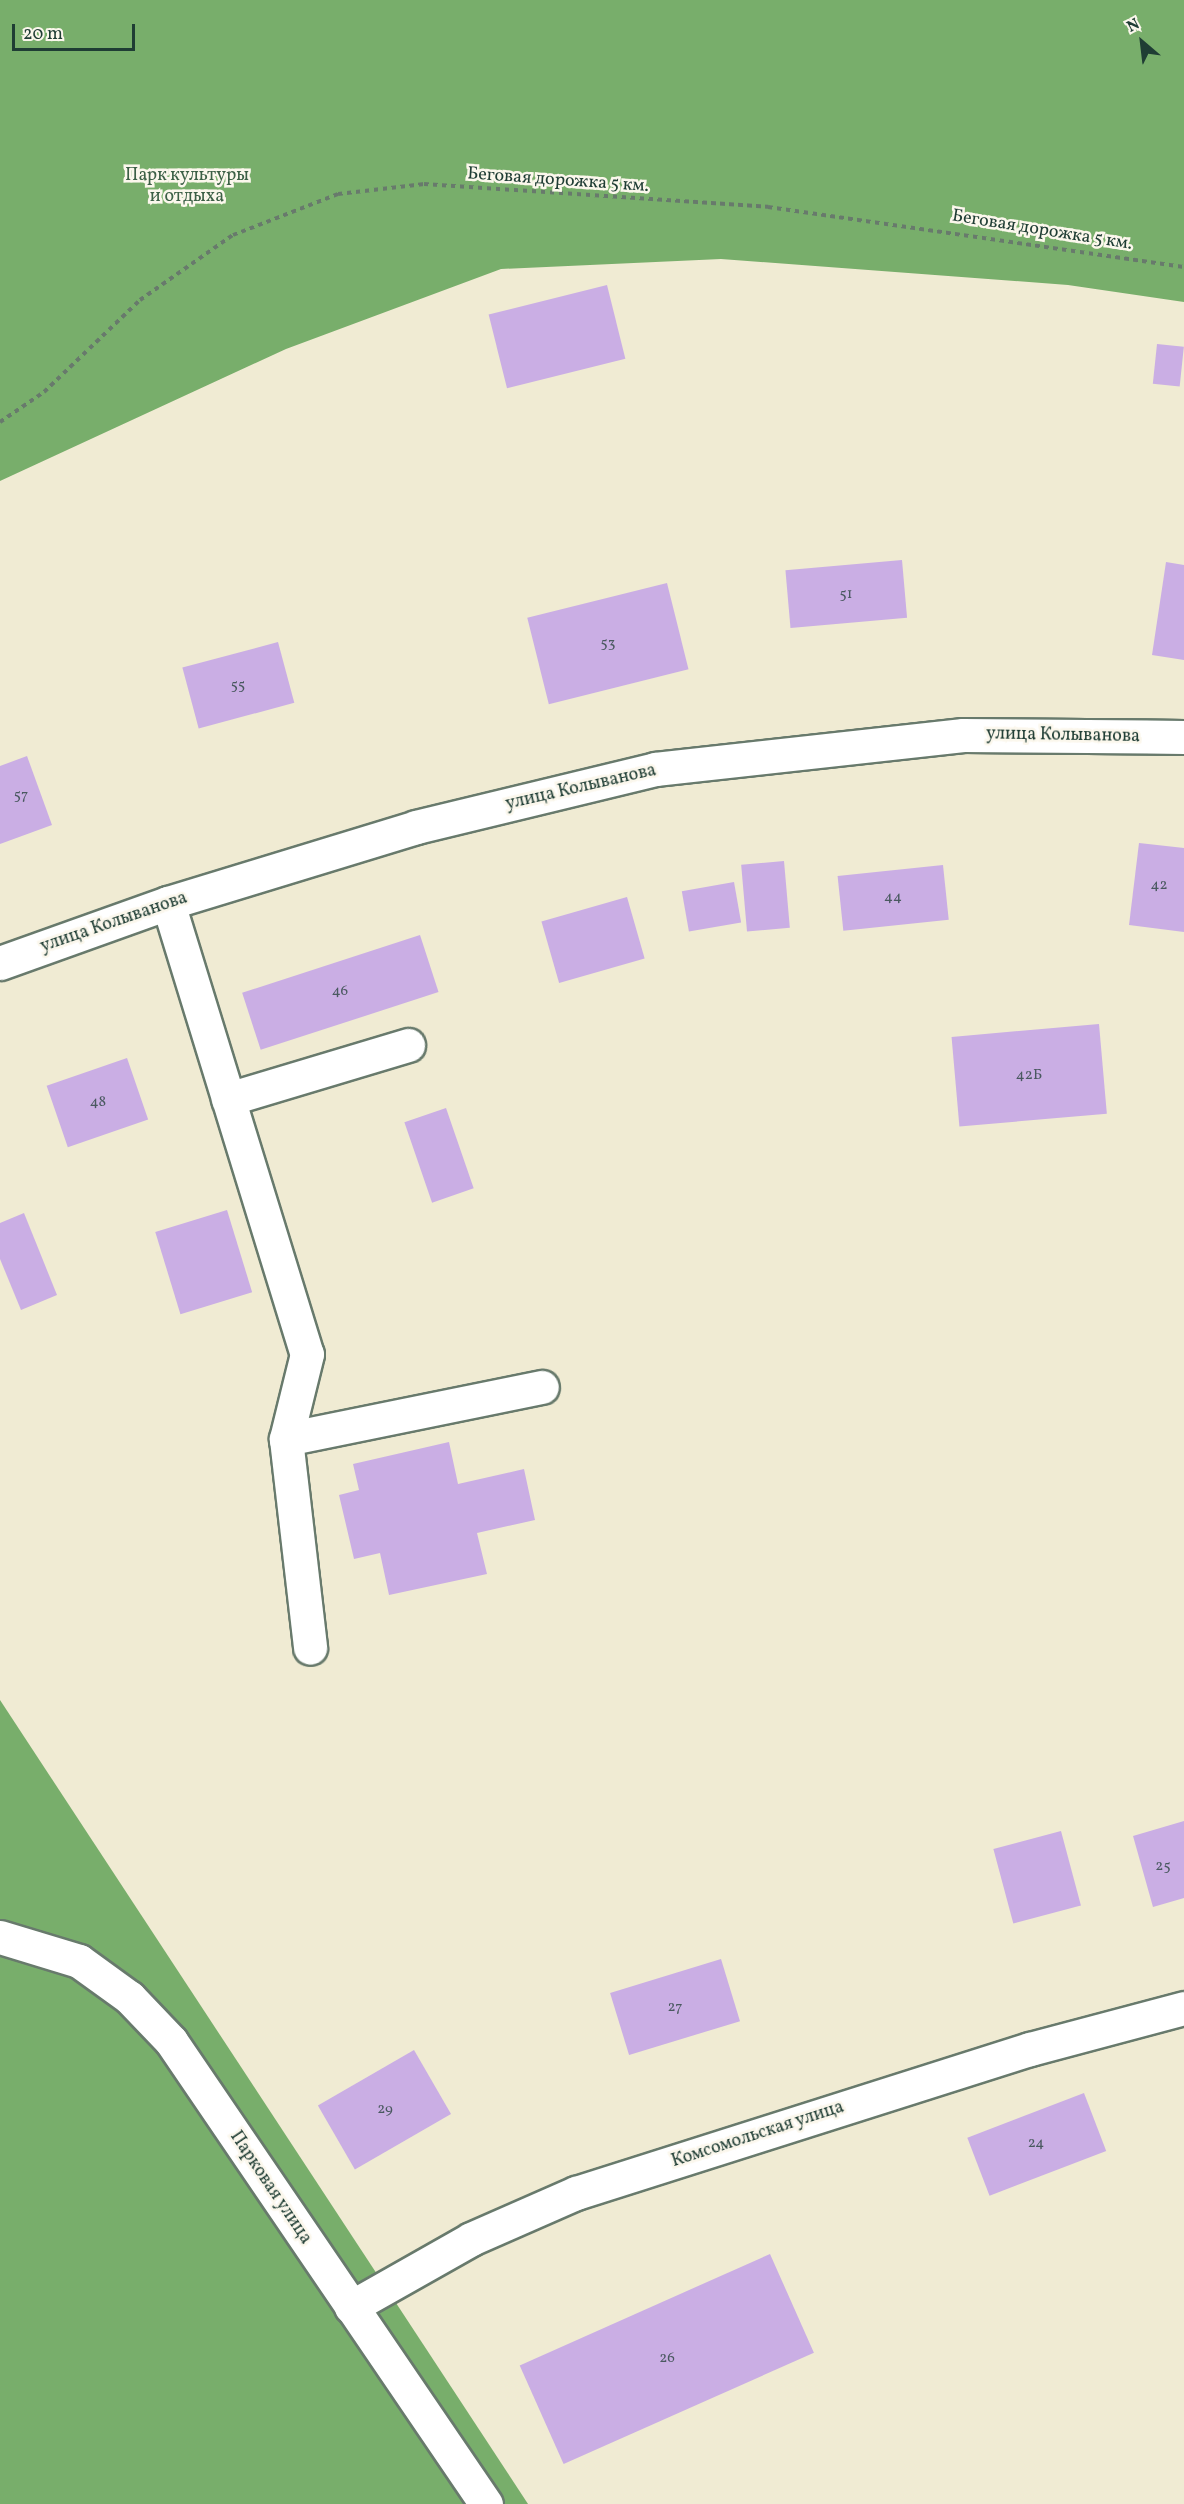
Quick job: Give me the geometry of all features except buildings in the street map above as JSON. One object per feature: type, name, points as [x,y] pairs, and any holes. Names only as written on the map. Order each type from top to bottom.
[{"type":"street","name":"улица Колыванова","points":[[0,963],[168,903],[416,827],[655,769],[963,735],[1184,737]]},
{"type":"street","points":[[168,903],[307,1354],[286,1439],[310,1648]]},
{"type":"street","points":[[228,1099],[408,1045]]},
{"type":"street","points":[[286,1439],[542,1387]]},
{"type":"street","name":"Парковая улица","points":[[0,1937],[79,1961],[129,1997],[171,2041],[486,2504]]},
{"type":"street","name":"Комсомольская улица","points":[[351,2307],[471,2239],[576,2193],[1030,2049],[1184,2008]]},
{"type":"path","name":"Беговая дорожка 5 км.","points":[[0,422],[44,392],[140,300],[233,235],[338,194],[424,184],[768,207],[1184,267]]},
{"type":"green space","name":"Парк культуры и отдыха","points":[[0,0],[1184,0],[1184,302],[1068,285],[721,259],[501,269],[286,349],[0,481]]},
{"type":"green space","points":[[0,1700],[528,2504],[0,2504]]}]
